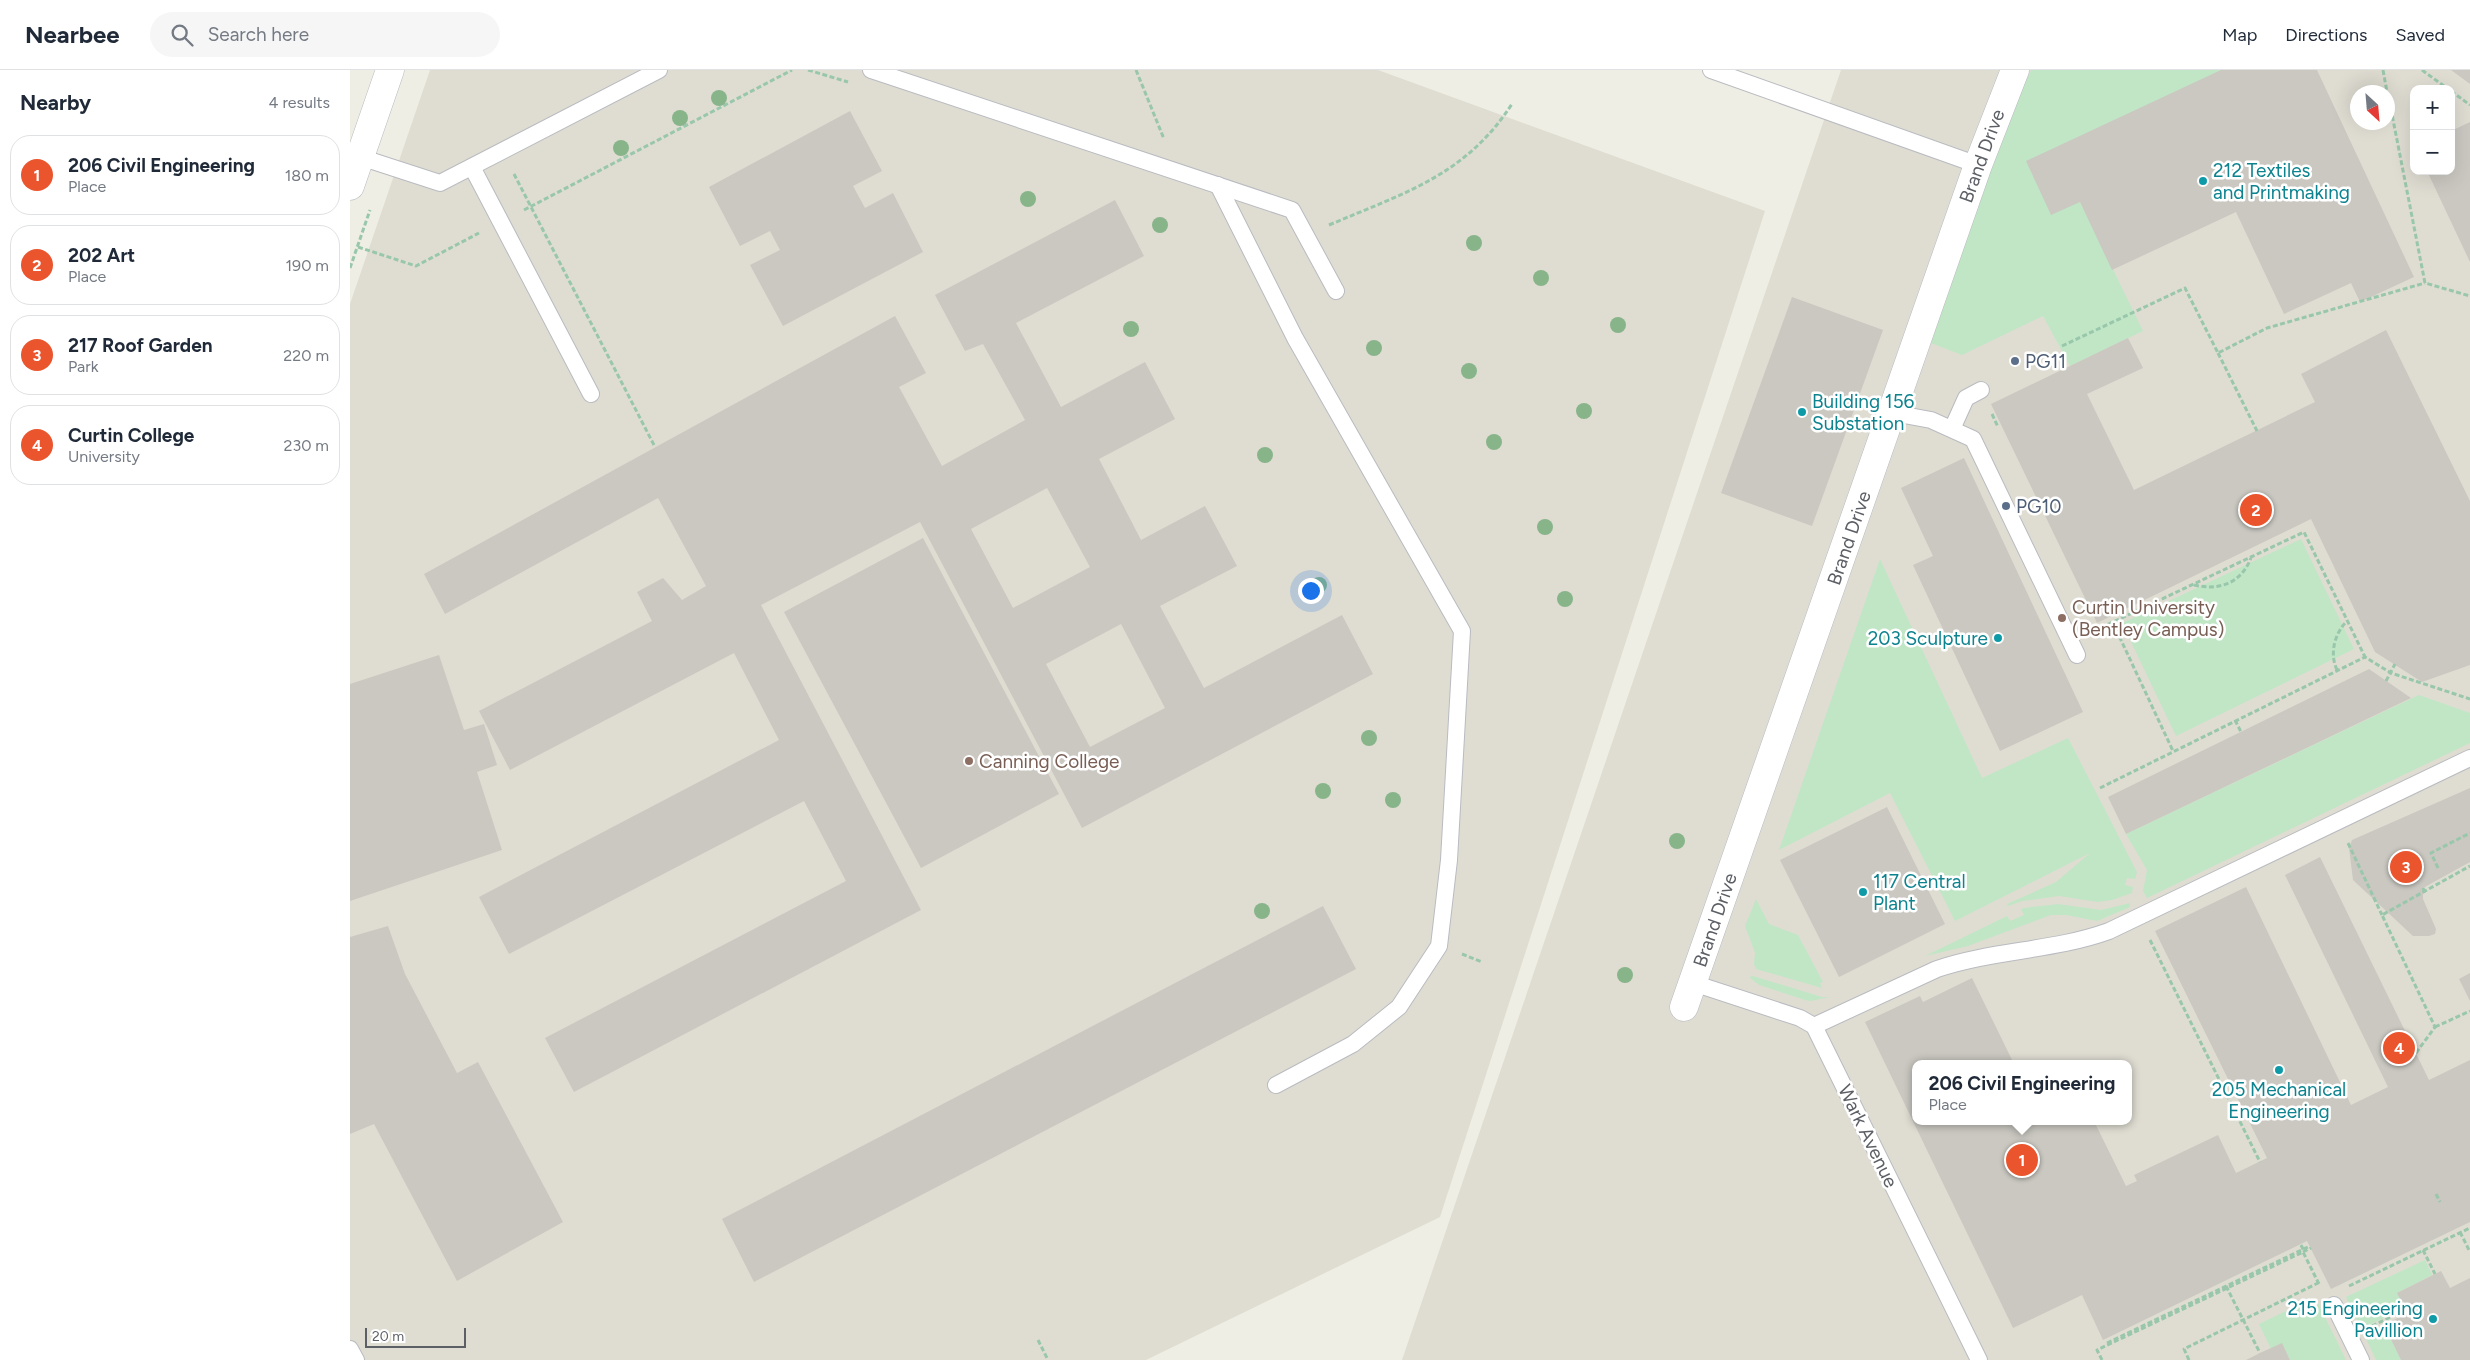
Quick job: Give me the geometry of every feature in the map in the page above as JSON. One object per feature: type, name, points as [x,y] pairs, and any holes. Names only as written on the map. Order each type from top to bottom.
[{"type":"street","points":[[350,186],[390,70]]},
{"type":"street","name":"Brand Drive","points":[[1689,995],[1978,165],[2015,70]]},
{"type":"lane","points":[[360,158],[440,183],[659,70]]},
{"type":"lane","points":[[871,70],[1292,210],[1336,291]]},
{"type":"lane","points":[[1711,70],[1978,165]]},
{"type":"lane","points":[[472,167],[591,394]]},
{"type":"lane","points":[[1218,185],[1295,338],[1462,631],[1449,860],[1439,946],[1399,1007],[1353,1044],[1276,1086]]},
{"type":"lane","points":[[1952,430],[1966,398],[1981,390]]},
{"type":"lane","points":[[1893,413],[1931,420],[1973,439],[2077,655]]},
{"type":"lane","points":[[1689,995],[1800,1018],[1814,1026],[1937,968],[1976,958],[2089,938],[2139,917],[2470,758]]},
{"type":"lane","name":"Wark Avenue","points":[[1814,1026],[1979,1360]]},
{"type":"lane","points":[[2334,1305],[2360,1360]]},
{"type":"lane","points":[[350,1348],[356,1360]]},
{"type":"path","points":[[358,247],[416,266],[792,70]]},
{"type":"path","points":[[1136,70],[1176,171]]},
{"type":"path","points":[[2383,70],[2386,85]]},
{"type":"path","points":[[2422,70],[2443,85]]},
{"type":"path","points":[[2455,94],[2470,105]]},
{"type":"path","points":[[1306,235],[1435,179],[1472,153],[1496,129],[1512,104]]},
{"type":"path","points":[[2394,130],[2424,283]]},
{"type":"path","points":[[502,152],[654,447]]},
{"type":"path","points":[[350,268],[372,203]]},
{"type":"path","points":[[2218,353],[2267,328],[2424,283],[2470,296]]},
{"type":"path","points":[[2062,346],[2185,288],[2257,431]]},
{"type":"path","points":[[1981,390],[2002,435]]},
{"type":"path","points":[[2090,623],[2094,632],[2304,532],[2364,657],[2391,673],[2470,699]]},
{"type":"path","points":[[2194,585],[2205,587],[2229,584],[2239,578],[2247,568],[2251,557]]},
{"type":"path","points":[[2337,670],[2334,665],[2335,640],[2340,628],[2348,621]]},
{"type":"path","points":[[2113,623],[2173,751]]},
{"type":"path","points":[[2100,788],[2364,657]]},
{"type":"path","points":[[2386,681],[2395,664]]},
{"type":"path","points":[[2235,720],[2241,732]]},
{"type":"path","points":[[2337,821],[2435,1027]]},
{"type":"path","points":[[2438,868],[2431,853],[2470,833]]},
{"type":"path","points":[[2382,915],[2425,893],[2444,879],[2470,866]]},
{"type":"path","points":[[2423,888],[2425,893]]},
{"type":"path","points":[[2139,917],[2260,1162]]},
{"type":"path","points":[[2416,1053],[2435,1027],[2470,1011]]},
{"type":"path","points":[[2436,1194],[2440,1202]]},
{"type":"path","points":[[2342,1290],[2470,1228]]},
{"type":"path","points":[[2460,1232],[2470,1252]]},
{"type":"path","points":[[2189,1360],[2184,1349],[2318,1283],[2301,1245]]},
{"type":"path","points":[[2102,1360],[2097,1350],[2310,1247],[2107,1343]]},
{"type":"path","points":[[2424,1250],[2436,1274]]},
{"type":"path","points":[[2226,1286],[2260,1353]]},
{"type":"path","points":[[2350,1337],[2405,1310]]},
{"type":"path","points":[[1038,1340],[1048,1360]]},
{"type":"shaded area","name":"Canning College","points":[[430,70],[1378,70],[1765,211],[1440,1217],[1146,1360],[350,1360],[350,304]]},
{"type":"shaded area","name":"Curtin University (Bentley Campus)","points":[[1841,70],[2470,70],[2470,1360],[1402,1360]]},
{"type":"green space","points":[[2031,70],[2221,70],[2080,202],[2143,331],[2070,366],[2043,316],[1962,355],[1931,343],[1994,151]]},
{"type":"green space","points":[[2301,539],[2354,649],[2176,736],[2122,623]]},
{"type":"green space","points":[[1880,559],[1982,778],[2068,738],[2137,872],[2135,879],[2127,878],[2125,885],[2133,887],[2132,893],[2112,900],[2098,902],[2059,896],[2022,901],[2008,906],[2007,904],[2056,882],[2090,853],[1955,921],[1890,793],[1779,850]]},
{"type":"green space","points":[[2419,695],[2470,713],[2470,743],[2147,898],[2143,891],[2147,870],[2126,834]]},
{"type":"green space","points":[[1756,899],[1769,924],[1798,935],[1823,982],[1820,983],[1822,988],[1756,969],[1754,964],[1755,953],[1745,926]]},
{"type":"green space","points":[[2130,903],[2130,907],[2097,921],[2066,915],[2051,915],[1968,946],[1925,956],[2007,916],[2010,921],[2024,915],[2021,909],[2024,908],[2058,904],[2101,910]]},
{"type":"green space","points":[[1753,976],[1822,997],[1829,997],[1811,1001],[1805,1000],[1759,985],[1749,977]]},
{"type":"green space","points":[[2425,1260],[2432,1275],[2397,1293],[2404,1308],[2361,1329],[2346,1297]]},
{"type":"green space","points":[[2309,1300],[2310,1302],[2306,1305],[2308,1309],[2318,1303],[2346,1360],[2290,1360],[2282,1343],[2271,1349],[2259,1324]]},
{"type":"green space","points":[[2384,1325],[2401,1360],[2376,1360],[2364,1334]]},
{"type":"building","name":"212 Textiles and Printmaking","points":[[2221,70],[2317,70],[2414,277],[2360,302],[2351,283],[2284,314],[2236,212],[2112,270],[2080,202],[2051,215],[2026,161]]},
{"type":"building","points":[[2451,70],[2470,70],[2470,84]]},
{"type":"building","points":[[850,111],[882,171],[853,186],[865,208],[893,193],[923,252],[783,326],[750,265],[780,250],[770,231],[740,246],[709,187]]},
{"type":"building","points":[[2470,122],[2470,262],[2429,175],[2455,175],[2455,129]]},
{"type":"building","points":[[1115,200],[1144,256],[1016,323],[1061,407],[1145,362],[1175,419],[1099,459],[1141,540],[1205,506],[1237,566],[1160,606],[1204,688],[1342,615],[1373,674],[1082,828],[920,522],[761,605],[921,910],[574,1092],[545,1038],[846,881],[804,801],[509,954],[479,897],[779,740],[734,653],[510,770],[479,711],[652,621],[637,592],[663,578],[682,600],[706,586],[658,498],[445,614],[424,574],[895,316],[926,373],[899,387],[942,466],[1025,420],[983,344],[965,351],[935,295]],"holes":[[[1047,488],[1090,567],[1013,608],[971,529]],[[1121,624],[1165,708],[1090,747],[1046,664]]]},
{"type":"building","name":"Building 156 Substation","points":[[1792,297],[1883,330],[1812,526],[1721,493]]},
{"type":"building","points":[[2386,330],[2470,501],[2470,665],[2422,682],[2375,652],[2311,519],[2097,623],[1991,404],[2128,338],[2143,368],[2087,394],[2134,490],[2315,402],[2301,374]]},
{"type":"building","name":"203 Sculpture","points":[[1964,458],[2083,712],[2000,751],[1913,565],[1933,556],[1901,488]]},
{"type":"building","points":[[923,538],[1059,794],[921,868],[784,612]]},
{"type":"building","points":[[439,655],[464,730],[484,724],[497,765],[477,772],[502,850],[350,901],[350,684]]},
{"type":"building","points":[[2369,669],[2411,698],[2126,834],[2108,797]]},
{"type":"building","points":[[2470,788],[2470,862],[2423,888],[2423,899],[2436,929],[2435,934],[2413,936],[2353,880],[2349,848],[2352,840]]},
{"type":"building","name":"117 Central Plant","points":[[1887,807],[1945,924],[1839,977],[1780,860]]},
{"type":"building","points":[[2320,857],[2429,1080],[2470,1060],[2470,1222],[2331,1289],[2307,1241],[2103,1340],[2082,1295],[2013,1328],[1915,1125],[2096,1125],[2126,1186],[2137,1181],[2134,1175],[2218,1135],[2236,1173],[2267,1158],[2155,931],[2246,887],[2351,1105],[2388,1087],[2285,875]]},
{"type":"building","points":[[1323,906],[1356,969],[754,1282],[722,1219]]},
{"type":"building","points":[[388,926],[405,974],[457,1073],[478,1062],[563,1222],[457,1281],[374,1124],[350,1134],[350,937]]},
{"type":"building","points":[[2470,973],[2470,1001],[2459,979]]},
{"type":"building","points":[[1972,978],[2012,1060],[1912,1060],[1912,1119],[1865,1022],[1920,996],[1923,1002]]},
{"type":"building","name":"215 Engineering Pavillion","points":[[2441,1271],[2450,1288],[2470,1278],[2470,1360],[2401,1360],[2384,1325],[2407,1313],[2397,1293]]},
{"type":"building","points":[[2282,1343],[2290,1360],[2246,1360],[2260,1353]]},
{"type":"place","name":"212 Textiles and Printmaking","points":[[2203,181]]},
{"type":"place","name":"PG11","points":[[2015,361]]},
{"type":"place","name":"Building 156 Substation","points":[[1802,412]]},
{"type":"place","name":"PG10","points":[[2006,506]]},
{"type":"place","name":"202 Art","points":[[2256,510]]},
{"type":"place","name":"Curtin University (Bentley Campus)","points":[[2062,618]]},
{"type":"place","name":"203 Sculpture","points":[[1998,638]]},
{"type":"place","name":"Canning College","points":[[969,761]]},
{"type":"place","name":"217 Roof Garden","points":[[2406,867]]},
{"type":"place","name":"117 Central Plant","points":[[1863,892]]},
{"type":"place","name":"Curtin College","points":[[2399,1048]]},
{"type":"place","name":"205 Mechanical Engineering","points":[[2279,1070]]},
{"type":"place","name":"206 Civil Engineering","points":[[2022,1160]]},
{"type":"place","name":"215 Engineering Pavillion","points":[[2433,1319]]}]
